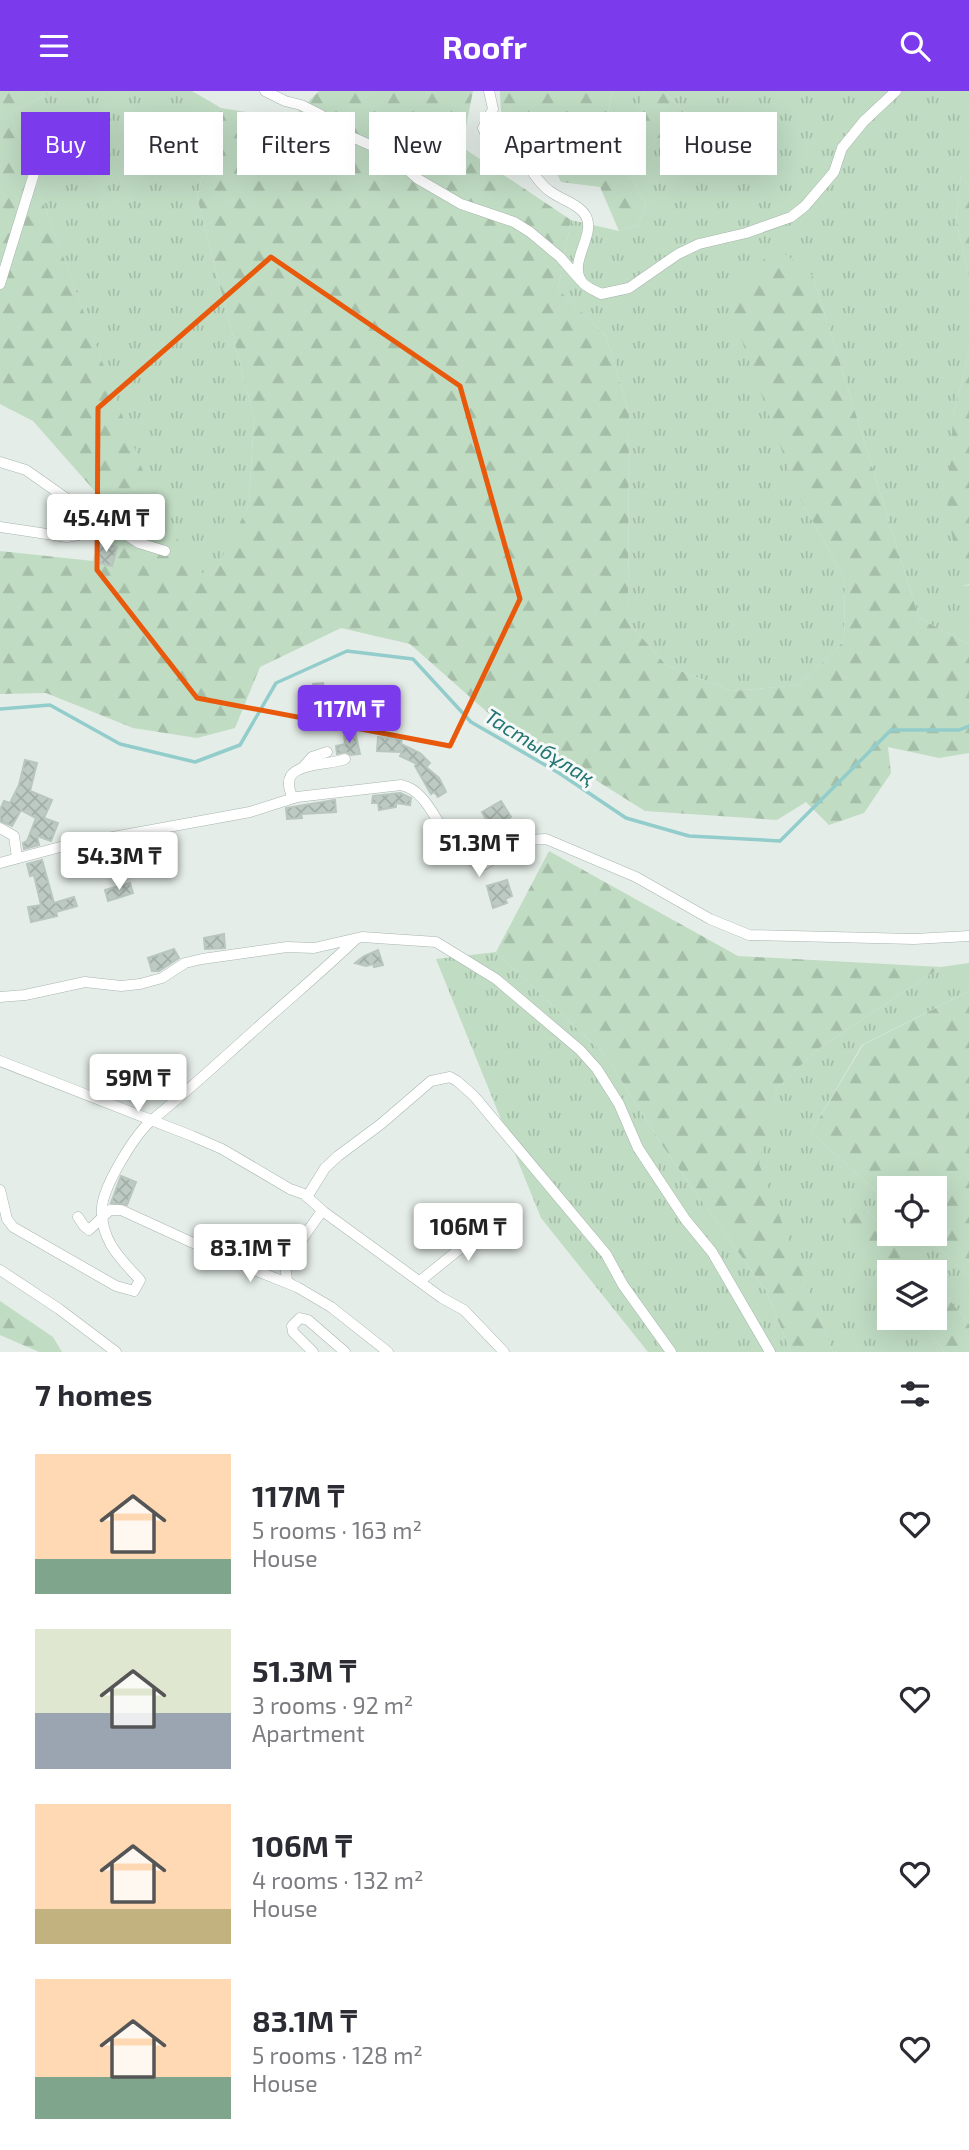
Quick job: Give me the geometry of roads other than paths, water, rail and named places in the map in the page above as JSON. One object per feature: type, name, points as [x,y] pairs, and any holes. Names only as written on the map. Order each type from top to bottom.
[{"type":"street","points":[[265,91],[321,115],[352,137],[388,153],[418,179],[461,204],[514,222],[560,257],[582,283],[601,294],[629,288],[678,254],[699,244],[746,233],[791,217],[834,172],[842,148],[864,121],[896,91]]},
{"type":"street","points":[[489,91],[493,109],[483,128],[489,140],[517,155],[552,193],[570,201],[584,213],[589,223],[577,269],[582,283]]},
{"type":"street","points":[[0,284],[34,175]]},
{"type":"street","points":[[0,462],[26,470],[104,525],[139,543],[165,551]]},
{"type":"street","points":[[0,527],[67,537],[104,525]]},
{"type":"street","points":[[293,798],[289,780],[312,757],[327,752]]},
{"type":"street","points":[[304,766],[329,764],[345,759]]},
{"type":"street","points":[[0,863],[64,846],[250,812],[293,798],[390,785],[409,786],[420,795],[457,849],[475,863],[483,865],[526,840],[546,839],[636,877],[710,919],[749,935],[914,939],[969,936]]},
{"type":"street","points":[[0,828],[15,836],[17,858]]},
{"type":"street","points":[[0,997],[25,995],[85,982],[121,986],[140,984],[162,978],[185,963],[202,959],[287,947],[314,948],[356,938],[436,942],[496,979],[580,1050],[597,1069],[619,1104],[638,1149],[685,1219],[712,1252],[770,1352]]},
{"type":"street","points":[[0,1189],[7,1219],[13,1227],[116,1286],[134,1291],[140,1280],[116,1256],[102,1216],[106,1187],[126,1155],[152,1120],[188,1091],[356,938]]},
{"type":"street","points":[[0,1061],[222,1150],[307,1197],[322,1211],[464,1310],[505,1352]]},
{"type":"street","points":[[307,1197],[325,1168],[338,1156],[431,1081],[450,1077],[474,1096],[572,1211],[606,1254],[622,1285],[671,1352]]},
{"type":"street","points":[[78,1217],[89,1230],[110,1210],[121,1210],[291,1285],[331,1307],[388,1352]]},
{"type":"street","points":[[257,1271],[285,1263],[322,1211]]},
{"type":"street","points":[[420,1281],[499,1218]]},
{"type":"street","points":[[285,1263],[287,1281],[291,1285]]},
{"type":"street","points":[[0,1270],[59,1309],[116,1352]]},
{"type":"street","points":[[313,1352],[293,1332],[292,1327],[300,1318],[309,1320],[345,1352]]},
{"type":"waterway","name":"Тастыбұлақ","points":[[0,709],[50,705],[120,744],[195,762],[240,745],[276,683],[347,651],[413,659],[471,722],[559,773],[626,818],[689,836],[780,841],[891,730],[959,730],[969,726]]}]
